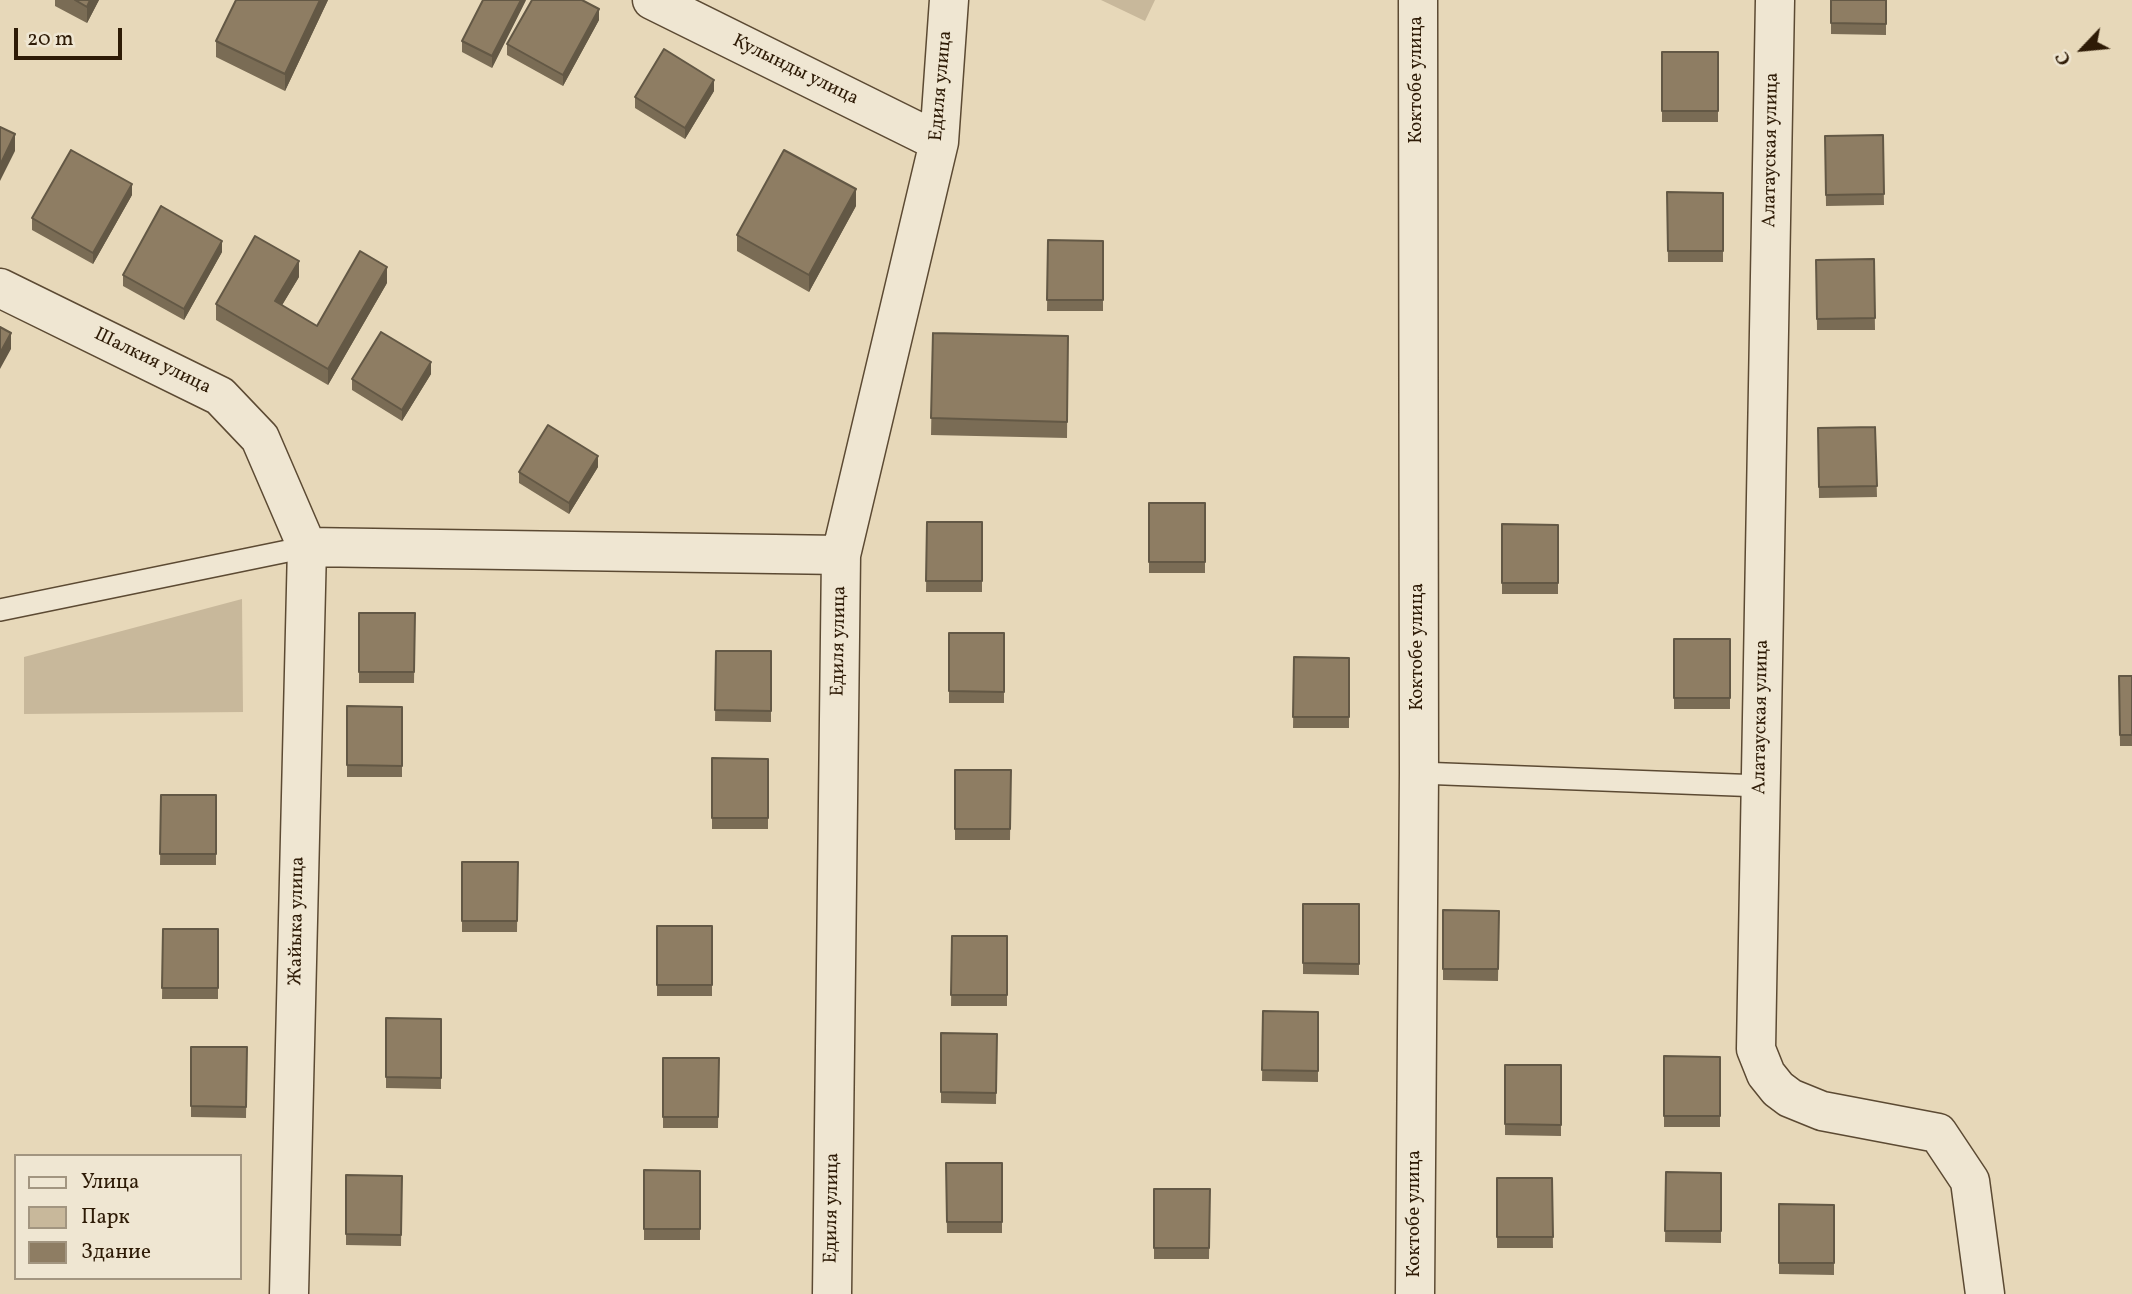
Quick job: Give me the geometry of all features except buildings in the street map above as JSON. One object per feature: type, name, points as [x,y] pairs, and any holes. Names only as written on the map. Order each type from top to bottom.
[{"type":"street","name":"Кулынды улица","points":[[652,0],[939,142]]},
{"type":"street","name":"Едиля улица","points":[[832,1294],[841,555],[939,142],[950,0]]},
{"type":"street","name":"Коктобе улица","points":[[1415,1294],[1419,773],[1418,0]]},
{"type":"street","name":"Алатауская улица","points":[[1775,0],[1756,1049],[1766,1074],[1790,1098],[1822,1111],[1938,1133],[1970,1181],[1985,1294]]},
{"type":"street","name":"Шалкия улица","points":[[0,288],[220,396],[260,438],[307,548]]},
{"type":"street","points":[[307,548],[841,555]]},
{"type":"street","name":"Жайыка улица","points":[[289,1294],[307,548]]},
{"type":"lane","points":[[0,610],[307,548]]},
{"type":"lane","points":[[1419,773],[1761,786]]},
{"type":"green space","points":[[1101,0],[1155,0],[1145,21]]},
{"type":"green space","points":[[242,599],[243,712],[24,714],[24,657]]}]
